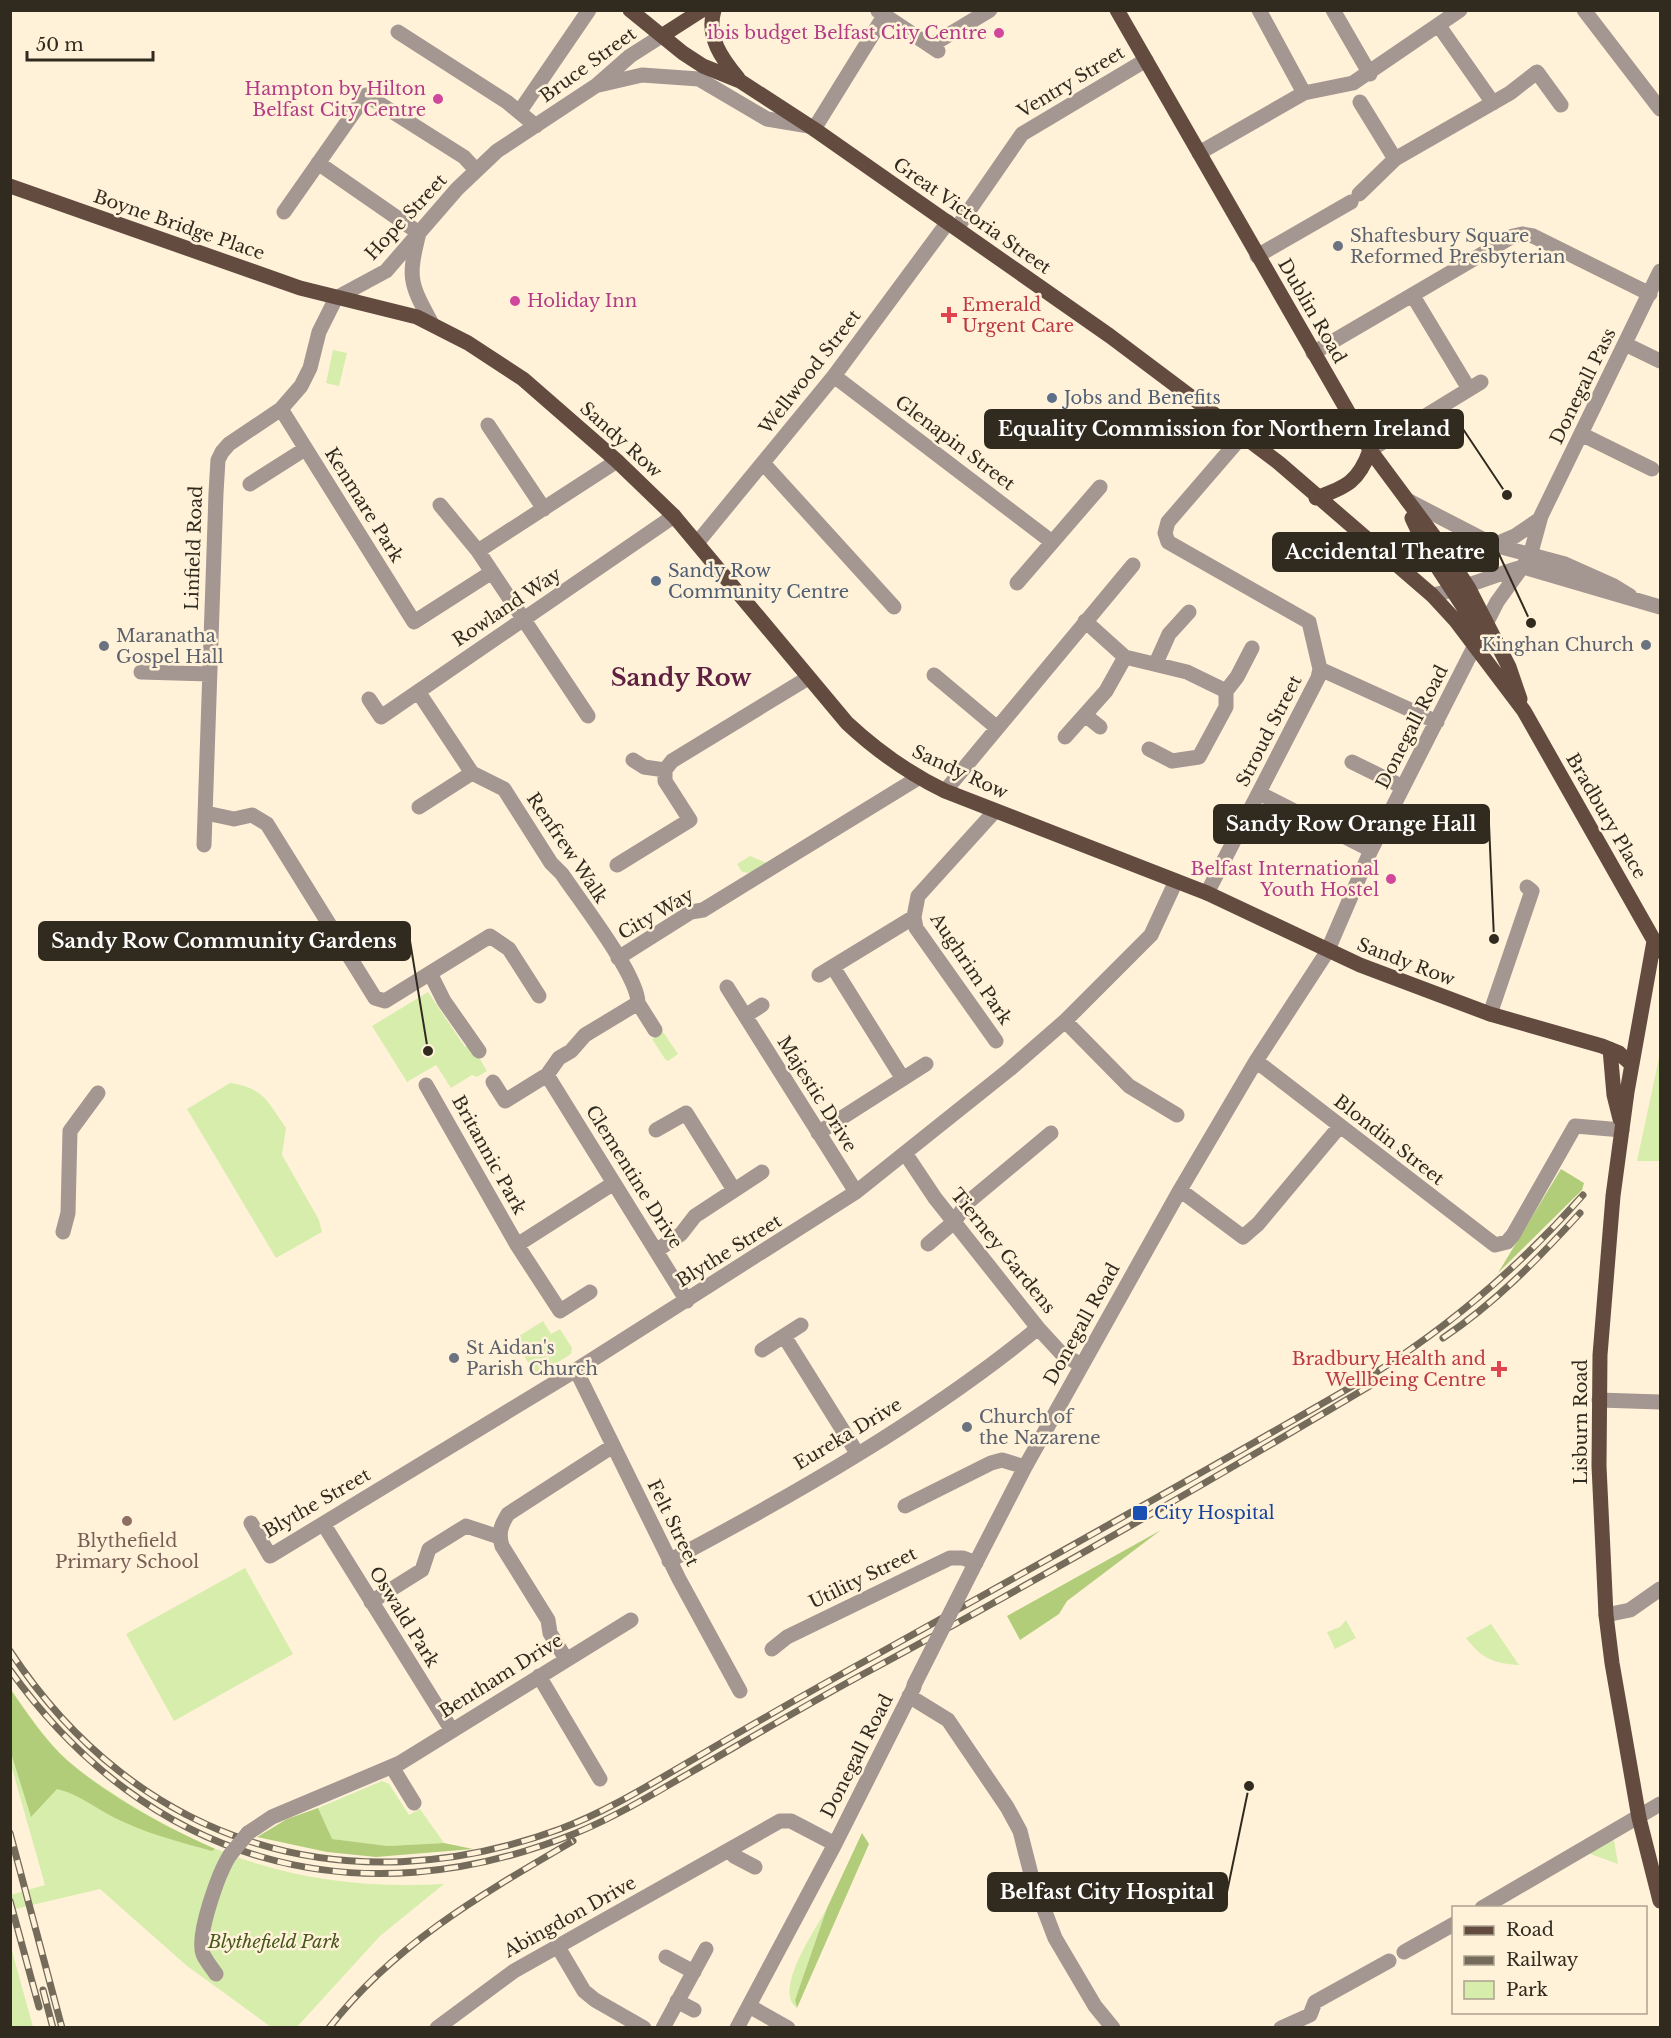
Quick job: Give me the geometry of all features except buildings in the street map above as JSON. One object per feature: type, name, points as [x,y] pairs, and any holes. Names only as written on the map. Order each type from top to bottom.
[{"type":"main road","name":"Great Victoria Street","points":[[630,10],[703,66],[740,81],[811,127],[1110,336],[1243,435],[1432,595],[1456,621],[1481,635]]},
{"type":"main road","name":"Bruce Street","points":[[663,35],[702,10]]},
{"type":"main road","name":"Great Victoria Street","points":[[714,10],[713,38],[723,61],[740,81]]},
{"type":"main road","name":"Dublin Road","points":[[1117,10],[1370,450],[1404,497],[1461,589],[1481,635]]},
{"type":"main road","name":"Boyne Bridge Place","points":[[10,186],[289,284],[336,298]]},
{"type":"main road","name":"Sandy Row","points":[[336,298],[399,312],[431,322],[523,379],[617,461],[674,516],[847,723],[876,750],[918,778],[995,811],[1207,893],[1327,952],[1490,1014],[1610,1049],[1631,1064]]},
{"type":"main road","points":[[1316,498],[1338,490],[1356,478],[1370,450]]},
{"type":"main road","name":"Bradbury Place","points":[[1481,635],[1509,667],[1524,711]]},
{"type":"main road","name":"Bradbury Place","points":[[1481,635],[1659,949]]},
{"type":"main road","name":"Lisburn Road","points":[[1659,949],[1631,1064],[1604,1286],[1599,1400],[1599,1477],[1606,1615],[1639,1818],[1660,1901]]},
{"type":"main road","points":[[1610,1049],[1614,1095],[1622,1129]]},
{"type":"street","points":[[520,111],[590,10]]},
{"type":"street","points":[[597,85],[642,75],[699,79],[768,120],[811,127],[880,13],[934,49],[990,10]]},
{"type":"street","points":[[1259,10],[1304,93]]},
{"type":"street","points":[[1333,10],[1370,74]]},
{"type":"street","points":[[1199,153],[1304,93],[1353,83],[1370,74],[1460,10]]},
{"type":"street","points":[[1584,10],[1660,109]]},
{"type":"street","points":[[1439,26],[1493,103]]},
{"type":"street","points":[[398,32],[520,111],[536,126]]},
{"type":"street","name":"Bruce Street","points":[[497,151],[597,85],[630,56],[663,35]]},
{"type":"street","name":"Ventry Street","points":[[953,225],[1022,134],[1146,60]]},
{"type":"street","points":[[1257,256],[1355,198],[1395,159],[1493,103],[1537,72],[1561,105]]},
{"type":"street","points":[[284,212],[366,95],[464,157],[476,170]]},
{"type":"street","points":[[1360,102],[1395,159]]},
{"type":"street","name":"Hope Street","points":[[336,298],[386,271],[476,170],[497,151]]},
{"type":"street","points":[[318,163],[419,233],[410,270],[415,294],[431,322]]},
{"type":"street","name":"Wellwood Street","points":[[697,543],[834,376],[953,225]]},
{"type":"street","points":[[1313,353],[1513,236],[1522,234],[1533,236],[1650,294]]},
{"type":"street","name":"Donegall Pass","points":[[1527,561],[1540,519],[1660,271]]},
{"type":"street","points":[[1370,450],[1475,386],[1413,296]]},
{"type":"street","name":"Linfield Road","points":[[204,845],[218,460],[229,444],[281,409],[301,386],[310,368],[319,332],[336,298]]},
{"type":"street","points":[[1625,344],[1660,361]]},
{"type":"street","name":"Glenapin Street","points":[[834,376],[1052,542]]},
{"type":"street","name":"Kenmare Park","points":[[281,409],[414,622],[492,572]]},
{"type":"street","points":[[488,425],[544,509]]},
{"type":"street","points":[[1581,434],[1652,469]]},
{"type":"street","name":"Stroud Street","points":[[1207,893],[1318,678],[1320,669],[1309,622],[1168,542],[1165,533],[1168,522],[1243,435]]},
{"type":"street","points":[[250,484],[305,449]]},
{"type":"street","points":[[478,551],[617,461]]},
{"type":"street","points":[[763,464],[894,607]]},
{"type":"street","points":[[1017,583],[1100,487]]},
{"type":"street","points":[[1404,497],[1527,561],[1565,564],[1612,585],[1630,596],[1660,607]]},
{"type":"street","points":[[440,506],[478,551],[588,716]]},
{"type":"street","name":"Rowland Way","points":[[369,699],[381,717],[674,516]]},
{"type":"street","points":[[1494,545],[1515,536],[1540,519]]},
{"type":"street","points":[[1432,595],[1484,581],[1491,575],[1527,561]]},
{"type":"street","name":"Donegall Road","points":[[737,2028],[835,1844],[1025,1467],[1180,1190],[1256,1061],[1327,952],[1371,850],[1497,602],[1527,561]]},
{"type":"street","points":[[945,791],[996,727],[1133,566]]},
{"type":"street","points":[[1156,663],[1169,634],[1190,612]]},
{"type":"street","points":[[1085,621],[1125,657],[1187,672],[1226,691]]},
{"type":"street","points":[[1149,749],[1172,761],[1199,757],[1226,707],[1226,691],[1237,677],[1252,648]]},
{"type":"street","points":[[1065,737],[1106,690],[1125,657]]},
{"type":"street","points":[[1320,669],[1437,722]]},
{"type":"street","points":[[141,672],[209,674]]},
{"type":"street","points":[[934,675],[996,727]]},
{"type":"street","points":[[617,865],[690,820],[665,781],[665,770],[672,761],[808,678]]},
{"type":"street","points":[[419,693],[472,773],[419,807]]},
{"type":"street","points":[[1085,715],[1100,727]]},
{"type":"street","points":[[633,760],[644,767],[665,770]]},
{"type":"street","points":[[1352,762],[1403,787]]},
{"type":"street","name":"Renfrew Walk","points":[[472,773],[504,789],[551,863],[562,874],[618,958]]},
{"type":"street","name":"City Way","points":[[654,1030],[638,1003],[638,991],[618,958],[691,912],[710,905],[918,778]]},
{"type":"street","points":[[1259,793],[1371,850]]},
{"type":"street","points":[[903,1079],[845,987],[826,971],[914,918],[918,896],[995,811]]},
{"type":"street","points":[[206,813],[234,819],[252,815],[267,824],[375,998],[385,1001],[490,936],[509,949],[539,996]]},
{"type":"street","name":"Blythe Street","points":[[251,1523],[270,1556],[576,1370],[856,1192],[1010,1069],[1065,1021],[1151,935],[1176,881]]},
{"type":"street","points":[[1490,1014],[1532,891],[1527,887]]},
{"type":"street","name":"Aughrim Park","points":[[914,918],[916,928],[996,1041]]},
{"type":"street","points":[[430,972],[440,988],[444,1001],[479,1051]]},
{"type":"street","name":"Majestic Drive","points":[[727,987],[856,1192]]},
{"type":"street","points":[[493,1082],[505,1101],[547,1075],[559,1058],[571,1051],[585,1035],[638,1003]]},
{"type":"street","points":[[745,1016],[762,1005]]},
{"type":"street","points":[[1065,1021],[1129,1086],[1177,1115]]},
{"type":"street","name":"Blondin Street","points":[[1256,1061],[1495,1245],[1507,1242],[1513,1235],[1575,1126],[1622,1129]]},
{"type":"street","points":[[819,1133],[926,1064]]},
{"type":"street","name":"Clementine Drive","points":[[547,1075],[687,1301]]},
{"type":"street","name":"Britannic Park","points":[[426,1085],[517,1245],[560,1311],[590,1292]]},
{"type":"street","points":[[63,1232],[68,1214],[70,1131],[98,1093]]},
{"type":"street","points":[[656,1130],[686,1113],[734,1190]]},
{"type":"street","points":[[1180,1190],[1243,1237],[1258,1224],[1340,1126]]},
{"type":"street","points":[[928,1244],[954,1222],[967,1203],[1052,1133]]},
{"type":"street","name":"Tierney Gardens","points":[[905,1152],[954,1222],[1038,1328],[1061,1353],[1081,1365]]},
{"type":"street","points":[[656,1251],[681,1234],[695,1216],[762,1172]]},
{"type":"street","points":[[517,1245],[614,1183]]},
{"type":"street","points":[[762,1350],[801,1325]]},
{"type":"street","name":"Eureka Drive","points":[[669,1561],[720,1535],[948,1396],[1038,1328]]},
{"type":"street","points":[[784,1336],[857,1453]]},
{"type":"street","name":"Felt Street","points":[[576,1370],[669,1561],[740,1691]]},
{"type":"street","points":[[1599,1400],[1660,1402]]},
{"type":"street","points":[[566,1659],[550,1633],[548,1620],[499,1537],[501,1525],[508,1514],[614,1446]]},
{"type":"street","points":[[905,1506],[991,1463],[1002,1460],[1025,1467]]},
{"type":"street","name":"Oswald Park","points":[[324,1525],[451,1729]]},
{"type":"street","points":[[371,1602],[422,1570],[429,1550],[466,1526],[499,1537]]},
{"type":"street","name":"Utility Street","points":[[772,1649],[787,1636],[950,1558],[963,1558],[974,1567]]},
{"type":"street","points":[[1606,1615],[1630,1610],[1660,1589]]},
{"type":"street","name":"Bentham Drive","points":[[216,1974],[202,1952],[205,1919],[222,1869],[248,1833],[281,1812],[392,1767],[631,1620]]},
{"type":"street","points":[[539,1676],[600,1779]]},
{"type":"street","points":[[912,1691],[948,1720],[1007,1808],[1020,1831],[1032,1878],[1055,1938],[1095,2006],[1113,2028]]},
{"type":"street","points":[[392,1767],[414,1803]]},
{"type":"street","points":[[1485,1906],[1660,1804]]},
{"type":"street","name":"Abingdon Drive","points":[[446,2024],[514,1971],[786,1820],[835,1844]]},
{"type":"street","points":[[729,1850],[734,1856],[755,1867]]},
{"type":"street","points":[[1404,1952],[1452,1925]]},
{"type":"street","points":[[558,1947],[584,1991],[595,2000],[644,2028]]},
{"type":"street","points":[[663,2028],[706,1949]]},
{"type":"street","points":[[666,1957],[694,1972]]},
{"type":"street","points":[[1281,2028],[1310,2014],[1315,2002],[1389,1961]]},
{"type":"street","points":[[677,2001],[694,2010]]},
{"type":"street","points":[[749,2006],[788,2028]]},
{"type":"green space","points":[[333,350],[347,353],[339,386],[326,383]]},
{"type":"green space","points":[[750,856],[767,863],[750,873],[742,872],[737,864]]},
{"type":"green space","points":[[428,992],[465,1047],[471,1044],[487,1071],[477,1077],[472,1075],[451,1088],[436,1065],[407,1082],[372,1026]]},
{"type":"green space","points":[[663,1032],[678,1054],[668,1061],[652,1039]]},
{"type":"green space","points":[[1659,1058],[1660,1161],[1637,1161]]},
{"type":"green space","points":[[230,1083],[258,1092],[269,1103],[286,1128],[282,1155],[319,1220],[322,1232],[276,1258],[187,1109]]},
{"type":"green space","points":[[1561,1169],[1584,1183],[1582,1190],[1498,1273]]},
{"type":"green space","points":[[543,1321],[551,1334],[560,1329],[572,1348],[571,1354],[536,1376],[517,1344],[522,1341],[519,1336]]},
{"type":"green space","points":[[1161,1530],[1067,1601],[1059,1614],[1020,1640],[1007,1616]]},
{"type":"green space","points":[[245,1568],[293,1654],[174,1721],[126,1634]]},
{"type":"green space","points":[[1346,1620],[1356,1638],[1335,1649],[1327,1632],[1340,1627]]},
{"type":"green space","points":[[1491,1624],[1519,1665],[1489,1659],[1477,1651],[1466,1638]]},
{"type":"green space","points":[[10,1689],[37,1727],[68,1761],[102,1787],[138,1810],[215,1849],[212,1851],[175,1841],[138,1828],[73,1794],[57,1789],[31,1817],[11,1753]]},
{"type":"green space","name":"Blythefield Park","points":[[11,1689],[44,1735],[74,1766],[131,1805],[206,1845],[281,1870],[320,1878],[359,1883],[444,1884],[380,1936],[296,2028],[271,2027],[187,1966],[100,1889],[11,1910],[10,1895],[45,1885],[11,1765]]},
{"type":"green space","points":[[382,1781],[389,1784],[409,1815],[420,1809],[444,1843],[388,1846],[331,1839],[318,1808]]},
{"type":"green space","points":[[318,1808],[332,1839],[388,1846],[444,1843],[473,1849],[376,1857],[327,1852],[257,1837],[287,1819]]},
{"type":"green space","points":[[862,1833],[869,1844],[797,2008],[795,2000],[827,1908]]},
{"type":"green space","points":[[1614,1840],[1618,1864],[1585,1852]]},
{"type":"green space","points":[[827,1908],[795,2000],[797,2008],[791,2000],[790,1988],[793,1974],[806,1944]]},
{"type":"green space","points":[[11,1947],[33,2027],[11,2027]]},
{"type":"railway","points":[[10,1651],[61,1717],[119,1771],[183,1813],[252,1842],[325,1858],[401,1862],[480,1852],[560,1829],[627,1798],[1375,1373],[1432,1334],[1485,1292],[1560,1221],[1583,1195]]},
{"type":"railway","points":[[1443,1338],[1515,1280],[1580,1213]]},
{"type":"railway","points":[[10,1670],[65,1736],[126,1789],[192,1830],[263,1857],[337,1871],[415,1872],[494,1859],[576,1833],[636,1804],[815,1701],[1116,1534],[1373,1384]]},
{"type":"railway","points":[[10,1833],[62,2028]]},
{"type":"railway","points":[[329,2028],[354,1998],[382,1971],[442,1922],[506,1880],[573,1841]]},
{"type":"railway","points":[[10,1901],[39,2007]]},
{"type":"railway","points":[[43,1990],[53,2028]]},
{"type":"place","name":"ibis budget Belfast City Centre","points":[[999,33]]},
{"type":"place","name":"Hampton by Hilton Belfast City Centre","points":[[438,99]]},
{"type":"place","name":"Shaftesbury Square Reformed Presbyterian","points":[[1338,246]]},
{"type":"place","name":"Holiday Inn","points":[[515,301]]},
{"type":"place","name":"Emerald Urgent Care","points":[[949,315]]},
{"type":"place","name":"Jobs and Benefits","points":[[1052,398]]},
{"type":"place","name":"Equality Commission for Northern Ireland","points":[[1507,495]]},
{"type":"place","name":"Sandy Row Community Centre","points":[[656,581]]},
{"type":"place","name":"Accidental Theatre","points":[[1531,623]]},
{"type":"place","name":"Kinghan Church","points":[[1646,645]]},
{"type":"place","name":"Maranatha Gospel Hall","points":[[104,646]]},
{"type":"place","name":"Belfast International Youth Hostel","points":[[1391,879]]},
{"type":"place","name":"Sandy Row Orange Hall","points":[[1494,939]]},
{"type":"place","name":"Sandy Row Community Gardens","points":[[428,1051]]},
{"type":"place","name":"St Aidan's Parish Church","points":[[454,1358]]},
{"type":"place","name":"Bradbury Health and Wellbeing Centre","points":[[1499,1369]]},
{"type":"place","name":"Church of the Nazarene","points":[[967,1427]]},
{"type":"place","name":"City Hospital","points":[[1140,1513]]},
{"type":"place","name":"Blythefield Primary School","points":[[127,1521]]},
{"type":"place","name":"Belfast City Hospital","points":[[1249,1786]]},
{"type":"district","name":"Sandy Row","points":[[681,677]]}]
